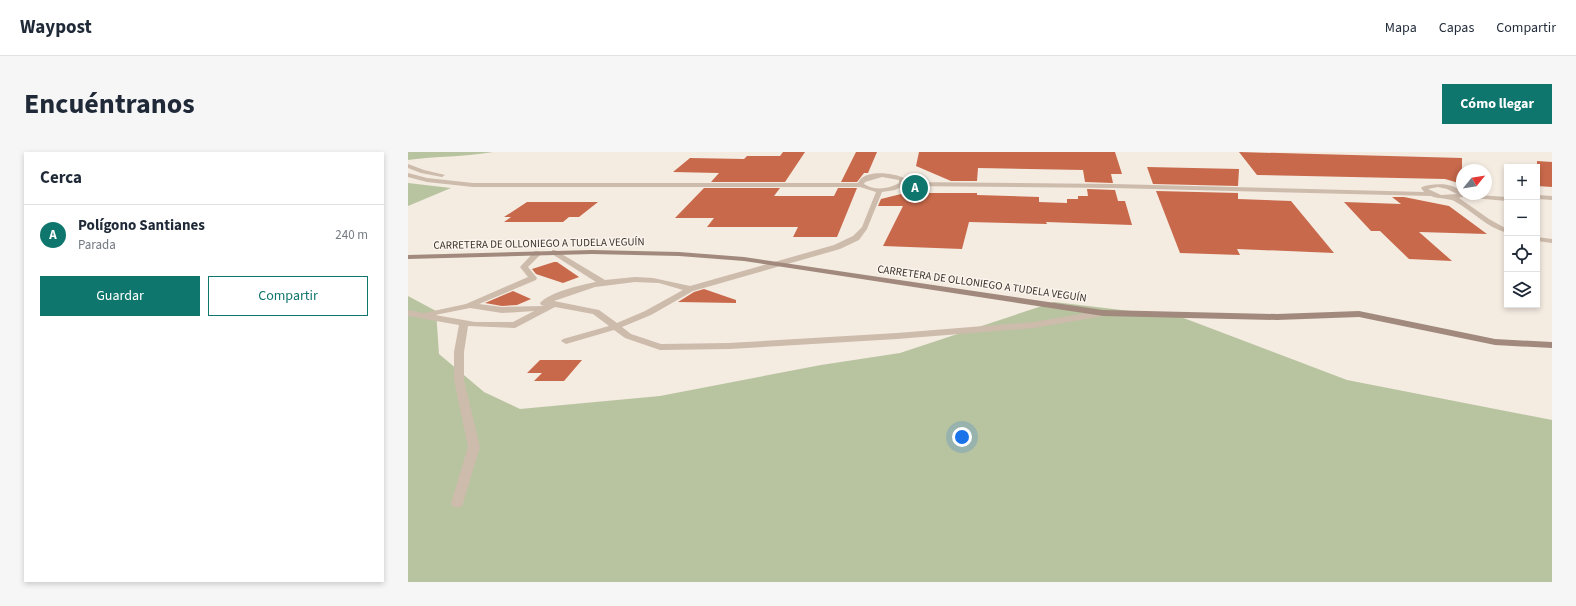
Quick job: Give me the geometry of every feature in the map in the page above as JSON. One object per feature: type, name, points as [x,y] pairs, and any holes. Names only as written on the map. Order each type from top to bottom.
[{"type":"street","points":[[408,166],[436,175],[478,179],[863,182]]},
{"type":"street","points":[[408,175],[427,180],[473,185],[863,182],[882,175],[898,177],[902,182]]},
{"type":"street","points":[[863,182],[867,188],[880,190],[893,188],[902,182],[1099,180],[1424,188],[1436,186],[1456,192]]},
{"type":"street","points":[[902,182],[1432,194],[1456,193]]},
{"type":"street","points":[[1424,188],[1432,194]]},
{"type":"street","points":[[566,341],[616,327],[648,313],[690,289],[837,247],[856,238],[865,228],[880,190]]},
{"type":"street","points":[[1492,193],[1504,194]]},
{"type":"street","points":[[1492,197],[1504,199]]},
{"type":"street","points":[[1540,197],[1552,198]]},
{"type":"street","points":[[1465,200],[1484,220],[1497,228],[1504,230]]},
{"type":"street","points":[[1540,201],[1552,202]]},
{"type":"street","points":[[1540,240],[1552,242]]},
{"type":"street","points":[[555,252],[603,283]]},
{"type":"street","name":"CARRETERA DE OLLONIEGO A TUDELA VEGUÍN","points":[[408,257],[555,252],[679,254],[778,264],[1103,312],[1277,317],[1359,314],[1495,342],[1552,345]]},
{"type":"street","points":[[423,316],[468,306],[533,278],[524,267],[538,253]]},
{"type":"street","points":[[531,309],[562,294],[603,283],[649,280],[690,289]]},
{"type":"street","points":[[408,313],[475,325],[515,325],[554,304],[596,312],[628,336],[660,348],[729,346],[897,336],[1019,326],[1103,312]]},
{"type":"street","points":[[468,306],[502,310],[547,308]]},
{"type":"street","points":[[457,503],[474,447],[459,380],[459,352],[464,323]]},
{"type":"green space","points":[[408,152],[493,152],[408,160]]},
{"type":"green space","points":[[408,183],[451,188],[408,206]]},
{"type":"green space","points":[[408,296],[436,311],[439,354],[484,392],[520,409],[660,396],[821,365],[900,353],[1054,302],[1181,317],[1347,380],[1552,420],[1552,582],[408,582]]},
{"type":"building","points":[[783,152],[805,152],[785,182],[711,182],[719,173],[673,172],[690,158],[744,159],[747,156],[780,156]]},
{"type":"building","points":[[856,152],[877,152],[868,173],[864,173],[857,182],[841,182]]},
{"type":"building","points":[[919,152],[1115,152],[1122,174],[1111,174],[1113,183],[1085,182],[1083,170],[978,168],[977,181],[951,181],[916,166]]},
{"type":"building","points":[[1239,152],[1462,158],[1462,164],[1456,164],[1456,182],[1445,179],[1257,175]]},
{"type":"building","points":[[1537,161],[1552,162],[1552,187],[1540,186],[1540,164],[1537,164]]},
{"type":"building","points":[[1147,167],[1239,169],[1238,186],[1153,184]]},
{"type":"building","points":[[704,188],[780,188],[774,196],[834,196],[838,188],[857,188],[837,237],[793,237],[798,227],[707,227],[714,218],[675,218]]},
{"type":"building","points":[[1087,189],[1115,190],[1118,201],[1125,201],[1132,225],[1046,222],[1047,224],[969,222],[962,249],[883,246],[903,206],[878,206],[881,199],[905,193],[977,193],[977,195],[1039,197],[1039,202],[1067,203],[1067,199],[1078,199],[1078,196],[1088,196]]},
{"type":"building","points":[[1156,191],[1238,193],[1238,199],[1291,201],[1334,253],[1237,249],[1240,255],[1180,253]]},
{"type":"building","points":[[1392,197],[1404,197],[1449,206],[1487,234],[1419,232],[1452,261],[1409,259],[1380,231],[1371,231],[1344,202],[1401,204]]},
{"type":"building","points":[[527,202],[598,202],[579,217],[569,217],[563,222],[504,222],[511,217],[504,217]]},
{"type":"building","points":[[557,262],[579,277],[563,283],[536,274],[532,269]]},
{"type":"building","points":[[704,289],[736,300],[736,303],[678,302],[694,292]]},
{"type":"building","points":[[513,291],[531,299],[517,305],[502,306],[485,303]]},
{"type":"building","points":[[540,360],[582,360],[564,381],[534,381],[542,373],[527,373]]},
{"type":"place","name":"Polígono Santianes","points":[[915,188]]}]
